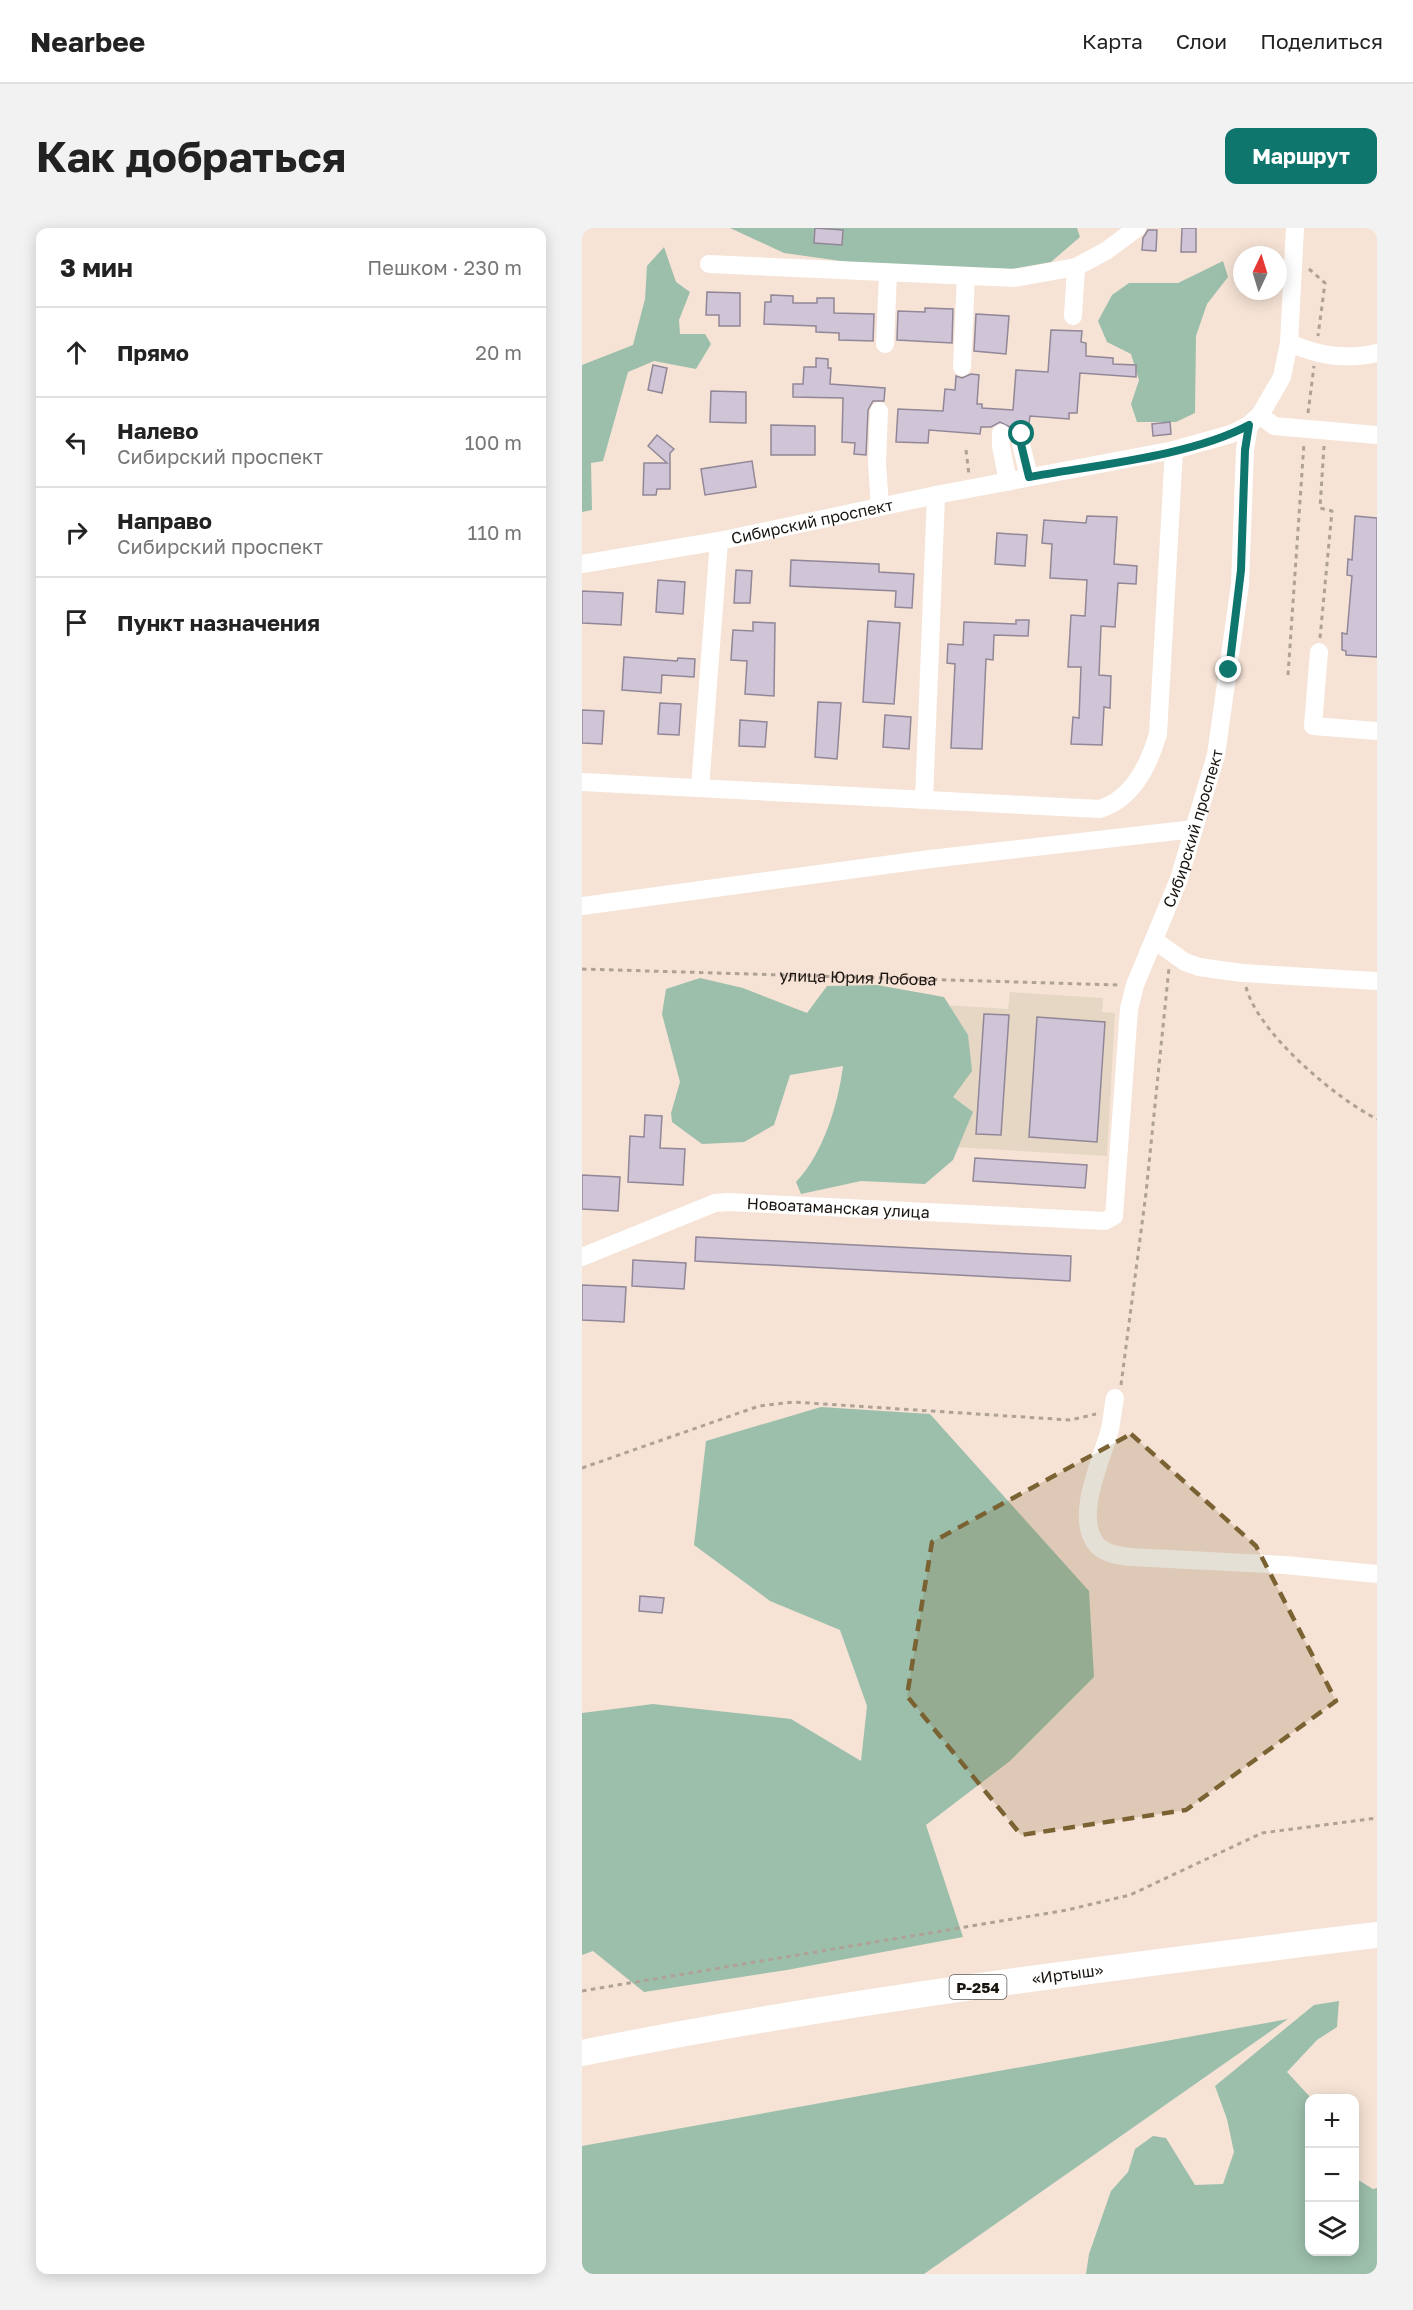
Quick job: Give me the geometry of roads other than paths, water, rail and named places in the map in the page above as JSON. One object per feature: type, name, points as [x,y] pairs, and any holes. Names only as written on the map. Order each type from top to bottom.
[{"type":"highway","name":"«Иртыш»","points":[[582,2053],[785,2016],[1053,1975],[1377,1935]]},
{"type":"street","points":[[709,264],[1015,278],[1076,267],[1106,251],[1137,228]]},
{"type":"street","name":"Сибирский проспект","points":[[1105,1221],[1114,1216],[1116,1202],[1129,1009],[1135,985],[1179,879],[1216,756],[1226,699],[1241,570],[1245,450],[1254,420],[1282,377],[1289,343],[1295,228]]},
{"type":"street","points":[[1073,316],[1076,267]]},
{"type":"street","points":[[885,344],[888,273]]},
{"type":"street","points":[[962,367],[966,276]]},
{"type":"street","points":[[1289,343],[1315,354],[1335,358],[1377,353]]},
{"type":"street","points":[[879,411],[877,463],[880,507]]},
{"type":"street","points":[[1254,420],[1312,437],[1377,435]]},
{"type":"street","name":"Сибирский проспект","points":[[582,564],[719,541],[970,488],[1174,450],[1232,434],[1254,420]]},
{"type":"street","points":[[1001,433],[1008,482]]},
{"type":"street","points":[[1022,434],[1021,444],[1029,477]]},
{"type":"street","points":[[582,782],[1100,809],[1120,801],[1146,764],[1158,734],[1174,450]]},
{"type":"street","points":[[924,800],[936,495]]},
{"type":"street","points":[[700,788],[719,541]]},
{"type":"street","points":[[1319,652],[1313,726],[1377,731]]},
{"type":"street","points":[[582,906],[930,859],[1194,830]]},
{"type":"street","points":[[1154,940],[1170,953],[1199,967],[1377,981]]},
{"type":"street","name":"Новоатаманская улица","points":[[582,1257],[715,1203],[728,1202],[1105,1221]]},
{"type":"street","points":[[1115,1398],[1110,1429],[1092,1491],[1088,1518],[1094,1541],[1106,1553],[1130,1557],[1286,1565],[1377,1574]]}]
